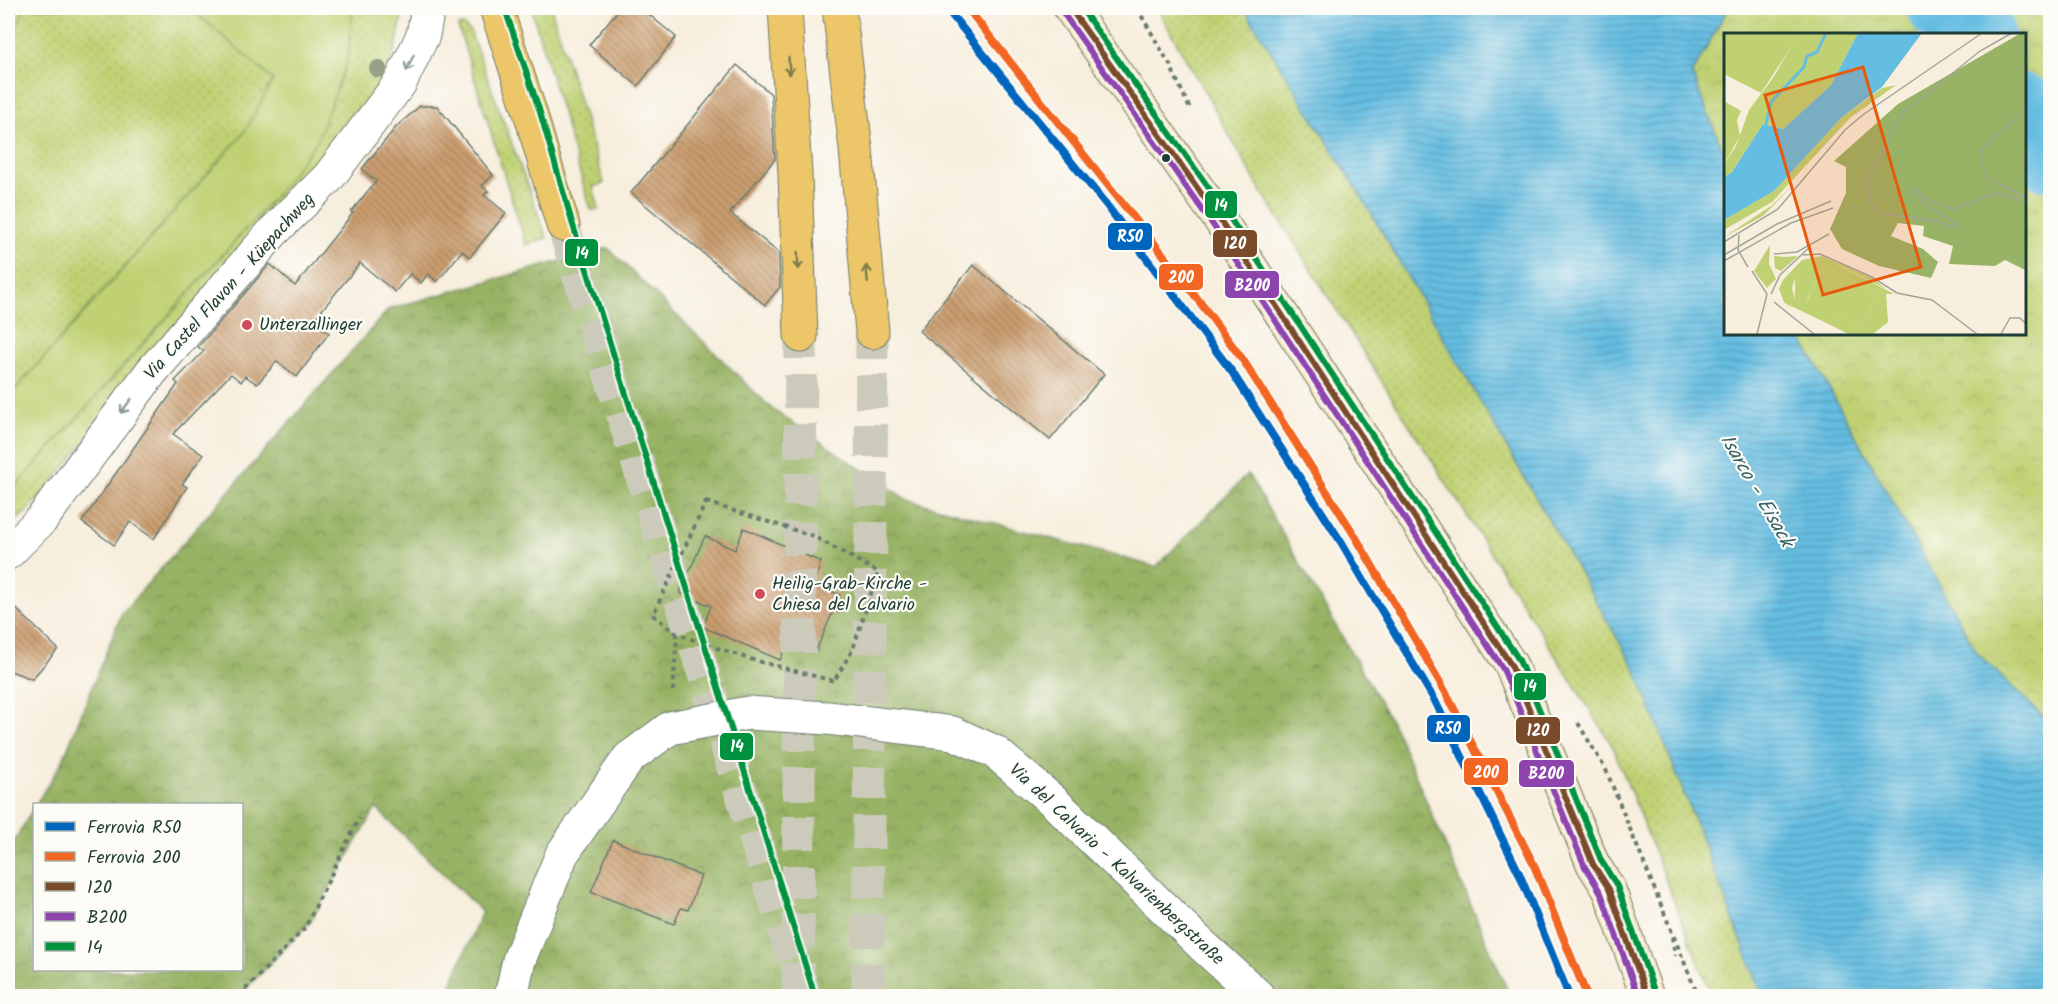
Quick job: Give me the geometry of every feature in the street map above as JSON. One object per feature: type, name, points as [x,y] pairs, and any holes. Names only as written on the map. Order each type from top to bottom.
[{"type":"main road","points":[[785,8],[795,174],[801,336]]},
{"type":"main road","points":[[839,8],[856,149],[872,332]]},
{"type":"main road","points":[[494,11],[530,112],[562,225]]},
{"type":"street","name":"Via Castel Flavon - Küepachweg","points":[[8,553],[42,519],[152,371],[273,232],[328,178],[400,83],[423,35],[428,8]]},
{"type":"street","points":[[1070,8],[1220,220],[1511,665],[1593,864],[1609,889],[1647,996]]},
{"type":"street","name":"Via del Calvario - Kalvarienbergstraße","points":[[670,728],[748,713],[828,717],[952,733],[995,752],[1053,801],[1258,996]]},
{"type":"street","points":[[511,996],[519,960],[562,854],[629,758],[670,728]]},
{"type":"path","points":[[1137,8],[1170,65],[1190,110]]},
{"type":"path","points":[[706,502],[813,536],[878,572],[853,649],[834,681],[746,658],[677,634],[653,615],[706,502]]},
{"type":"path","points":[[670,728],[677,634]]},
{"type":"path","points":[[239,996],[304,928],[359,818]]},
{"type":"path","points":[[1647,872],[1698,996]]},
{"type":"green space","points":[[8,8],[25,8],[13,34],[8,30]]},
{"type":"green space","points":[[25,8],[191,8],[274,80],[244,133],[8,398],[8,30],[13,33]]},
{"type":"green space","points":[[191,8],[353,8],[347,61],[318,139],[276,195],[8,495],[8,398],[244,133],[273,80]]},
{"type":"green space","points":[[353,8],[404,8],[396,47],[379,95],[364,105],[29,510],[8,527],[8,495],[276,195],[347,61]]},
{"type":"green space","points":[[531,8],[551,8],[604,183],[593,187],[599,209],[591,210]]},
{"type":"green space","points":[[1157,8],[1244,8],[1363,199],[1636,670],[1763,996],[1712,996],[1612,745],[1257,184]]},
{"type":"green space","points":[[1728,8],[2050,8],[2050,723],[1978,654],[1799,334],[2025,334],[2025,33],[1724,33],[1724,154],[1692,74]]},
{"type":"green space","points":[[463,25],[470,31],[547,238],[526,245],[458,26]]},
{"type":"green space","points":[[608,248],[772,409],[906,499],[1156,567],[1248,474],[1395,728],[1510,996],[446,996],[482,912],[376,808],[310,922],[239,996],[8,996],[8,852],[33,809],[33,971],[243,971],[243,803],[37,803],[62,762],[122,613],[389,309]]},
{"type":"water","name":"Isarco - Eisack","points":[[1244,8],[1728,8],[1692,74],[1724,154],[1724,334],[1799,334],[1978,654],[2050,723],[2050,996],[1763,996],[1636,670],[1363,199]]},
{"type":"building","points":[[620,8],[641,8],[676,37],[638,86],[589,45]]},
{"type":"building","points":[[737,65],[771,94],[775,159],[730,213],[779,253],[780,287],[765,305],[631,193]]},
{"type":"building","points":[[420,106],[437,106],[493,175],[482,186],[488,191],[484,195],[506,213],[470,257],[462,251],[437,282],[428,274],[421,283],[410,274],[395,292],[360,263],[313,321],[329,333],[297,377],[277,361],[257,384],[245,376],[241,382],[231,374],[173,434],[203,455],[182,484],[187,487],[154,539],[130,522],[114,545],[82,522],[178,384],[175,381],[204,351],[198,347],[270,264],[295,286],[376,181],[362,169],[397,126]]},
{"type":"building","points":[[973,265],[1104,374],[1050,440],[919,331]]},
{"type":"building","name":"Heilig-Grab-Kirche - Chiesa del Calvario","points":[[744,528],[821,562],[814,584],[840,595],[816,651],[789,640],[780,660],[703,627],[711,606],[680,593],[705,536],[735,550]]},
{"type":"building","points":[[8,601],[58,649],[32,679],[8,670]]},
{"type":"building","points":[[613,840],[701,876],[688,910],[681,908],[674,924],[591,892]]},
{"type":"waterway","points":[[1944,8],[1978,33]]},
{"type":"waterway","points":[[2025,112],[2050,156]]},
{"type":"tunnel","points":[[563,225],[805,996]]},
{"type":"tunnel","points":[[868,996],[872,332]]},
{"type":"tunnel","points":[[798,996],[801,336]]},
{"type":"rail line","name":"R50","points":[[946,8],[1108,207],[1232,372],[1341,542],[1435,701],[1519,873],[1569,996]]},
{"type":"rail line","name":"200","points":[[972,14],[1185,282],[1243,360],[1355,536],[1445,691],[1533,863],[1587,996]]},
{"type":"transit line","name":"14","points":[[501,8],[507,15],[539,109],[572,222],[814,993]]},
{"type":"transit line","name":"120","points":[[1070,8],[1220,220],[1511,665],[1593,864],[1609,889],[1647,996]]},
{"type":"transit line","name":"14","points":[[1081,8],[1228,215],[1519,660],[1601,860],[1617,886],[1655,993]]},
{"type":"transit line","name":"B200","points":[[1063,13],[1213,225],[1503,669],[1585,867],[1601,893],[1638,996]]},
{"type":"place","name":"Unterzallinger","points":[[247,325]]},
{"type":"place","name":"Heilig-Grab-Kirche - Chiesa del Calvario","points":[[760,594]]}]
